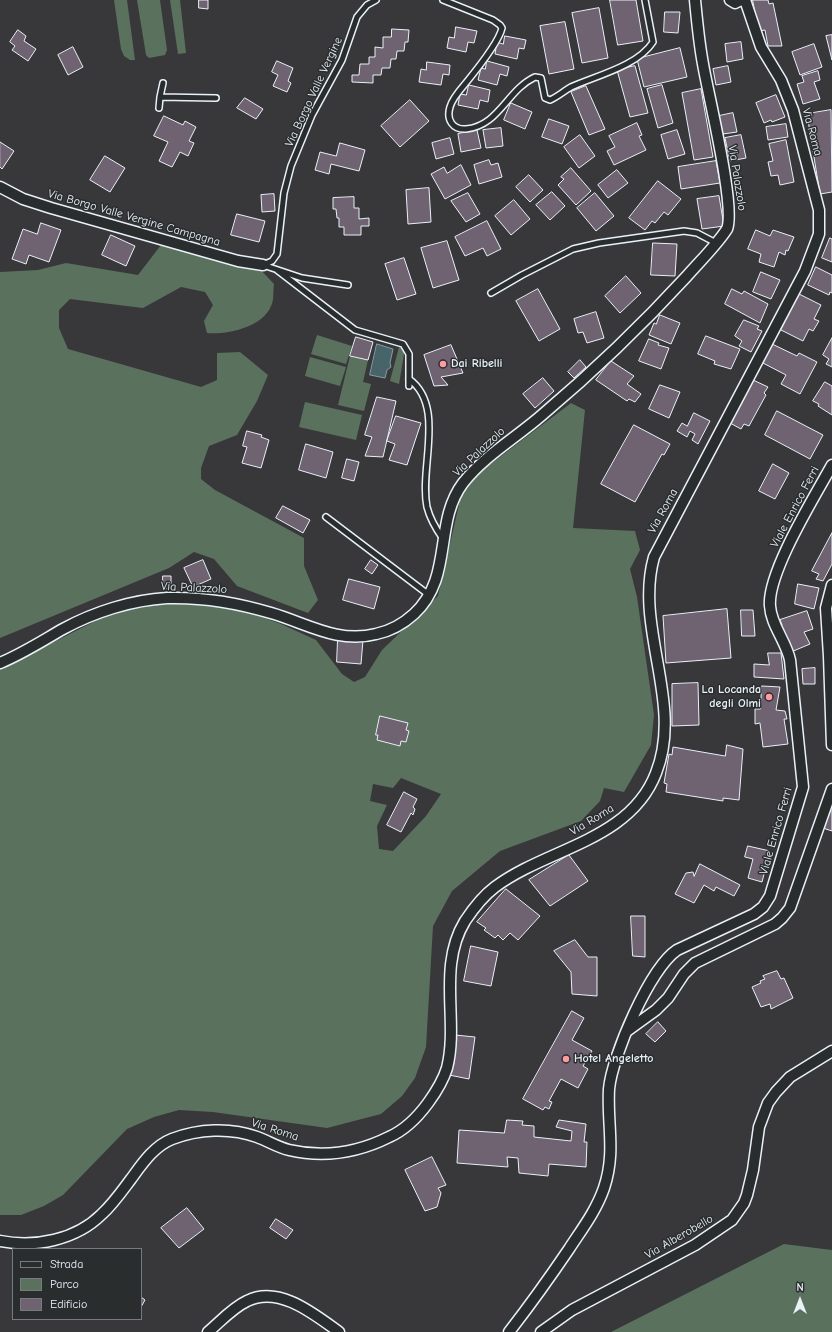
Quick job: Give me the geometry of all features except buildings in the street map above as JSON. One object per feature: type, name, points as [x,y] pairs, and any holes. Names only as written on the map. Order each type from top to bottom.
[{"type":"street","name":"Via Palazzolo","points":[[0,663],[87,618],[119,607],[148,601],[184,599],[235,604],[273,613],[329,634],[353,637],[375,635],[394,628],[410,618],[430,596],[438,574],[451,508],[458,490],[466,479],[596,367],[676,288],[727,229],[730,218],[720,150],[700,48],[695,0]]},
{"type":"street","points":[[730,0],[735,3],[741,0]]},
{"type":"street","name":"Via Roma","points":[[0,1241],[17,1243],[46,1241],[66,1236],[86,1227],[102,1214],[153,1152],[167,1142],[177,1138],[204,1132],[228,1131],[257,1137],[290,1150],[334,1154],[367,1147],[402,1131],[423,1110],[439,1087],[445,1074],[450,1050],[450,993],[452,957],[463,926],[475,907],[490,891],[512,876],[612,826],[635,805],[652,783],[660,762],[666,726],[651,606],[650,583],[654,557],[805,271],[817,242],[820,230],[819,210],[793,110],[781,80],[761,47],[745,0]]},
{"type":"street","name":"Via Borgo Valle Vergine Campagna","points":[[0,187],[23,199],[52,208],[244,262],[263,265]]},
{"type":"street","name":"Viale Enrico Ferri","points":[[509,1332],[551,1276],[589,1220],[600,1197],[608,1176],[611,1155],[609,1101],[611,1079],[628,1032],[649,986],[667,957],[682,946],[754,914],[763,907],[770,896],[800,800],[803,780],[789,655],[773,618],[770,601],[775,577],[786,552],[832,465]]},
{"type":"street","points":[[832,585],[826,608],[832,745]]},
{"type":"street","points":[[628,1032],[656,1010],[668,998],[684,974],[695,963],[775,924],[786,915],[793,901],[832,789]]},
{"type":"street","name":"Via Alberobello","points":[[541,1332],[572,1310],[695,1245],[732,1220],[744,1204],[747,1195],[755,1161],[759,1126],[768,1103],[779,1088],[790,1077],[832,1051]]},
{"type":"street","points":[[208,1332],[244,1303],[267,1296],[288,1301],[339,1332]]},
{"type":"lane","name":"Via Borgo Valle Vergine","points":[[263,265],[272,261],[277,254],[286,184],[308,124],[342,60],[357,17],[367,5],[376,0]]},
{"type":"lane","points":[[443,0],[492,20],[502,28],[493,44],[450,107],[449,114],[452,124],[457,129],[462,130],[490,121],[525,83],[535,77],[541,78],[545,98],[550,100],[570,88],[633,60],[653,42],[645,0]]},
{"type":"lane","points":[[159,108],[163,83]]},
{"type":"lane","points":[[160,97],[216,98]]},
{"type":"lane","points":[[491,293],[555,257],[581,247],[684,231],[697,233],[716,243]]},
{"type":"lane","points":[[263,265],[302,278],[348,285]]},
{"type":"lane","points":[[276,270],[355,330],[403,344],[409,354],[409,386]]},
{"type":"lane","points":[[409,379],[419,388],[428,405],[427,505],[432,522],[444,541]]},
{"type":"lane","points":[[326,517],[430,596]]},
{"type":"green space","points":[[114,0],[127,0],[135,60],[130,60],[124,56],[121,49]]},
{"type":"green space","points":[[137,0],[160,0],[167,50],[165,55],[149,58],[146,55]]},
{"type":"green space","points":[[170,0],[180,0],[186,53],[178,54]]},
{"type":"green space","points":[[161,245],[259,268],[274,284],[273,301],[267,313],[253,324],[244,328],[224,333],[207,333],[204,321],[213,305],[205,292],[181,287],[143,308],[70,299],[59,310],[59,328],[68,349],[201,387],[217,380],[217,353],[240,352],[268,375],[257,401],[237,435],[209,446],[201,468],[201,479],[215,490],[304,538],[304,566],[318,600],[308,613],[237,586],[214,559],[194,552],[169,568],[0,638],[0,272],[38,270],[66,263],[138,275]]},
{"type":"green space","points":[[317,335],[352,346],[346,364],[311,354]]},
{"type":"green space","points":[[399,347],[405,348],[399,384],[390,381]]},
{"type":"green space","points":[[350,356],[368,360],[363,382],[371,384],[364,411],[338,405]]},
{"type":"green space","points":[[310,357],[346,367],[340,386],[305,376]]},
{"type":"green space","points":[[305,402],[362,415],[356,440],[299,427]]},
{"type":"green space","points":[[571,403],[585,410],[573,528],[635,531],[640,550],[630,569],[637,597],[654,715],[651,745],[624,792],[604,788],[600,801],[581,821],[500,851],[452,891],[433,926],[426,1047],[415,1078],[402,1096],[381,1114],[327,1128],[213,1112],[179,1110],[154,1117],[127,1129],[63,1195],[44,1206],[21,1215],[0,1215],[0,668],[7,666],[103,617],[144,606],[182,603],[240,609],[281,624],[316,640],[342,674],[354,682],[365,677],[382,650],[438,596],[461,496],[480,472]],"holes":[[[380,716],[408,724],[406,730],[409,732],[406,741],[401,741],[400,746],[377,740],[378,735],[376,735]],[[401,778],[441,794],[426,816],[393,851],[379,849],[377,826],[387,805],[370,801],[373,784],[393,788]]]},
{"type":"green space","points":[[784,1244],[832,1250],[832,1332],[611,1332]]},
{"type":"water","points":[[377,344],[393,349],[390,363],[391,367],[387,370],[385,378],[370,375]]},
{"type":"place","name":"Dai Ribelli","points":[[443,364]]},
{"type":"place","name":"La Locanda degli Olmi","points":[[769,697]]},
{"type":"place","name":"Hotel Angeletto","points":[[566,1059]]}]
